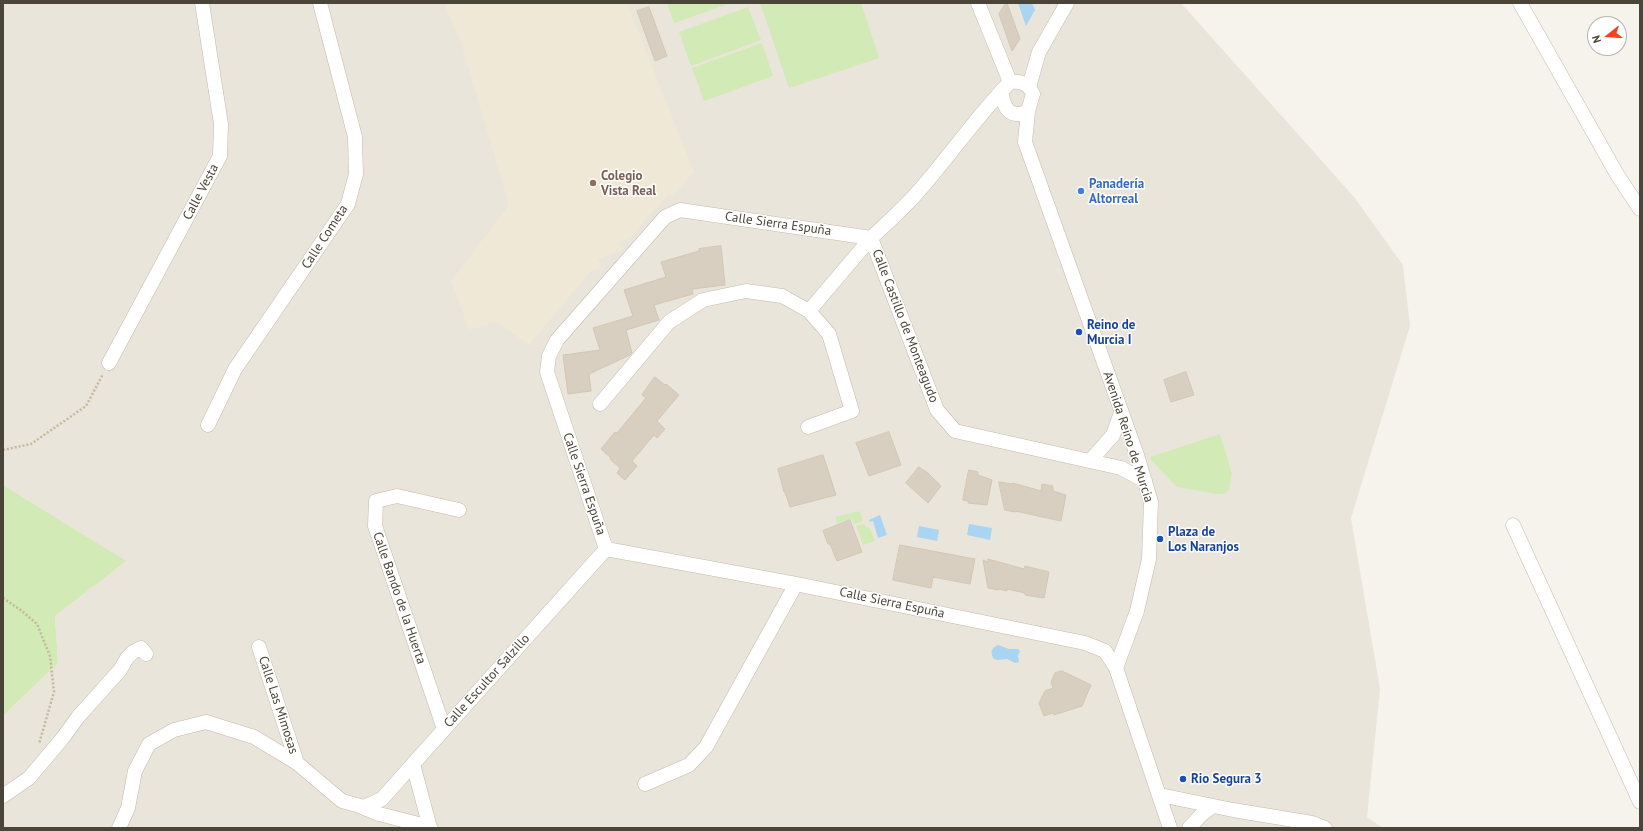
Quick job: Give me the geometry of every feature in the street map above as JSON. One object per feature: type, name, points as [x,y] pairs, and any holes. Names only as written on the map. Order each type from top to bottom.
[{"type":"street","name":"Calle Vesta","points":[[109,363],[220,156],[221,124],[202,3]]},
{"type":"street","name":"Calle Cometa","points":[[208,425],[235,369],[348,204],[356,174],[355,137],[320,3]]},
{"type":"street","name":"Avenida Reino de Murcia","points":[[978,3],[1006,86],[1002,96],[1007,110],[1014,114],[1025,142],[1145,481],[1151,502],[1149,559],[1137,611],[1116,668]]},
{"type":"street","points":[[1006,86],[1020,82],[1029,87],[1039,52],[1067,3]]},
{"type":"street","points":[[1520,3],[1618,176],[1640,209]]},
{"type":"street","name":"Calle Castillo de Monteagudo","points":[[1006,86],[957,143],[917,193],[871,238],[937,410],[955,431],[1121,468],[1145,481]]},
{"type":"street","name":"Avenida Reino de Murcia","points":[[1025,142],[1028,111],[1032,94],[1029,87]]},
{"type":"street","points":[[1014,114],[1021,114],[1028,111]]},
{"type":"street","name":"Calle Sierra Espuña","points":[[871,238],[680,210],[665,217],[557,340],[549,356],[547,372],[606,549],[796,584],[1085,643],[1105,651],[1116,668]]},
{"type":"street","points":[[809,311],[871,238]]},
{"type":"street","points":[[600,404],[669,322],[703,300],[746,291],[782,296],[809,311],[829,334],[852,411],[808,427]]},
{"type":"street","points":[[1090,461],[1113,435],[1121,414]]},
{"type":"street","name":"Calle Bando de la Huerta","points":[[444,729],[375,526],[376,501],[397,496],[459,510]]},
{"type":"street","points":[[1513,525],[1640,802]]},
{"type":"street","name":"Calle Escultor Salzillo","points":[[355,804],[364,807],[382,799],[606,549]]},
{"type":"street","points":[[645,784],[689,765],[706,747],[796,584]]},
{"type":"street","name":"Calle Las Mimosas","points":[[259,647],[297,763]]},
{"type":"street","points":[[3,796],[29,778],[62,739],[78,717],[120,670],[127,658],[133,652],[141,648],[146,654]]},
{"type":"street","points":[[1116,668],[1128,707],[1160,795],[1166,824]]},
{"type":"street","points":[[119,828],[128,808],[135,771],[149,744],[174,730],[206,722],[254,737],[297,763],[342,801],[355,804],[379,814],[430,828]]},
{"type":"street","points":[[413,764],[430,828]]},
{"type":"street","points":[[1160,795],[1213,806],[1312,823],[1325,828]]},
{"type":"street","points":[[1189,828],[1201,815],[1213,806]]},
{"type":"path","points":[[3,450],[31,444],[86,406],[109,363]]},
{"type":"path","points":[[3,598],[14,604],[37,624],[50,656],[54,692],[38,748]]},
{"type":"shaded area","points":[[3,3],[1181,3],[1354,197],[1403,265],[1410,326],[1351,518],[1380,689],[1367,817],[1383,828],[3,828],[3,716],[58,663],[55,616],[125,561],[3,485]]},
{"type":"shaded area","name":"Colegio Vista Real","points":[[444,3],[627,3],[694,172],[673,196],[668,194],[658,208],[654,209],[631,238],[619,242],[623,250],[598,259],[601,268],[591,271],[529,345],[496,322],[469,330],[451,281],[509,205],[462,46]]},
{"type":"green space","points":[[667,3],[731,3],[674,23]]},
{"type":"green space","points":[[760,3],[861,3],[879,58],[789,88]]},
{"type":"green space","points":[[748,7],[761,40],[691,66],[679,32]]},
{"type":"green space","points":[[762,43],[773,76],[704,101],[692,68]]},
{"type":"green space","points":[[1220,434],[1232,474],[1229,490],[1224,494],[1177,487],[1151,460],[1150,457]]},
{"type":"green space","points":[[3,485],[126,561],[55,616],[58,663],[3,716]]},
{"type":"green space","points":[[860,511],[863,521],[855,524],[851,519],[837,523],[835,517]]},
{"type":"green space","points":[[864,524],[867,528],[869,527],[875,541],[863,545],[856,526]]},
{"type":"water","points":[[1018,3],[1032,3],[1035,10],[1026,26]]},
{"type":"water","points":[[880,515],[887,535],[878,538],[873,521],[870,522],[869,520]]},
{"type":"water","points":[[969,524],[992,528],[990,540],[967,535]]},
{"type":"water","points":[[919,526],[939,530],[937,541],[917,537]]},
{"type":"water","points":[[998,645],[1009,649],[1018,649],[1020,651],[1018,656],[1019,662],[1015,663],[1007,659],[997,660],[993,658],[992,650]]},
{"type":"building","points":[[1006,3],[1020,39],[1012,51],[999,14]]},
{"type":"building","points":[[649,7],[667,56],[655,61],[637,11]]},
{"type":"building","points":[[721,246],[725,285],[692,289],[693,294],[654,305],[659,320],[626,330],[632,353],[589,374],[591,391],[568,394],[563,355],[600,350],[593,328],[633,316],[624,290],[666,277],[661,262],[699,251],[699,249]]},
{"type":"building","points":[[1186,372],[1194,395],[1171,402],[1164,380]]},
{"type":"building","points":[[655,377],[679,395],[657,421],[665,429],[657,438],[654,435],[632,461],[637,466],[625,480],[617,473],[620,468],[601,449],[615,432],[617,433],[646,398],[642,395]]},
{"type":"building","points":[[889,432],[901,465],[869,476],[856,443]]},
{"type":"building","points":[[823,455],[836,495],[790,507],[784,492],[778,469]]},
{"type":"building","points":[[919,467],[928,473],[941,486],[928,503],[906,483]]},
{"type":"building","points":[[969,470],[978,472],[978,475],[992,480],[987,505],[968,503],[968,501],[963,500]]},
{"type":"building","points":[[999,482],[1013,483],[1041,491],[1042,484],[1053,486],[1053,491],[1066,495],[1061,521],[1005,510]]},
{"type":"building","points":[[850,520],[862,552],[837,561],[823,531]]},
{"type":"building","points":[[900,545],[975,559],[970,584],[933,577],[931,588],[893,580]]},
{"type":"building","points":[[988,559],[1024,569],[1025,566],[1049,572],[1044,598],[1025,595],[1025,593],[1007,589],[1007,591],[988,588],[983,560],[988,562]]},
{"type":"building","points":[[1062,671],[1091,685],[1082,706],[1054,715],[1053,713],[1044,716],[1039,703],[1045,691],[1053,688],[1051,682],[1055,673]]},
{"type":"place","name":"Colegio Vista Real","points":[[593,183]]},
{"type":"place","name":"Panadería Altorreal","points":[[1081,191]]},
{"type":"place","name":"Reino de Murcia I","points":[[1079,332]]},
{"type":"place","name":"Plaza de Los Naranjos","points":[[1160,539]]},
{"type":"place","name":"Rio Segura 3","points":[[1183,779]]}]
